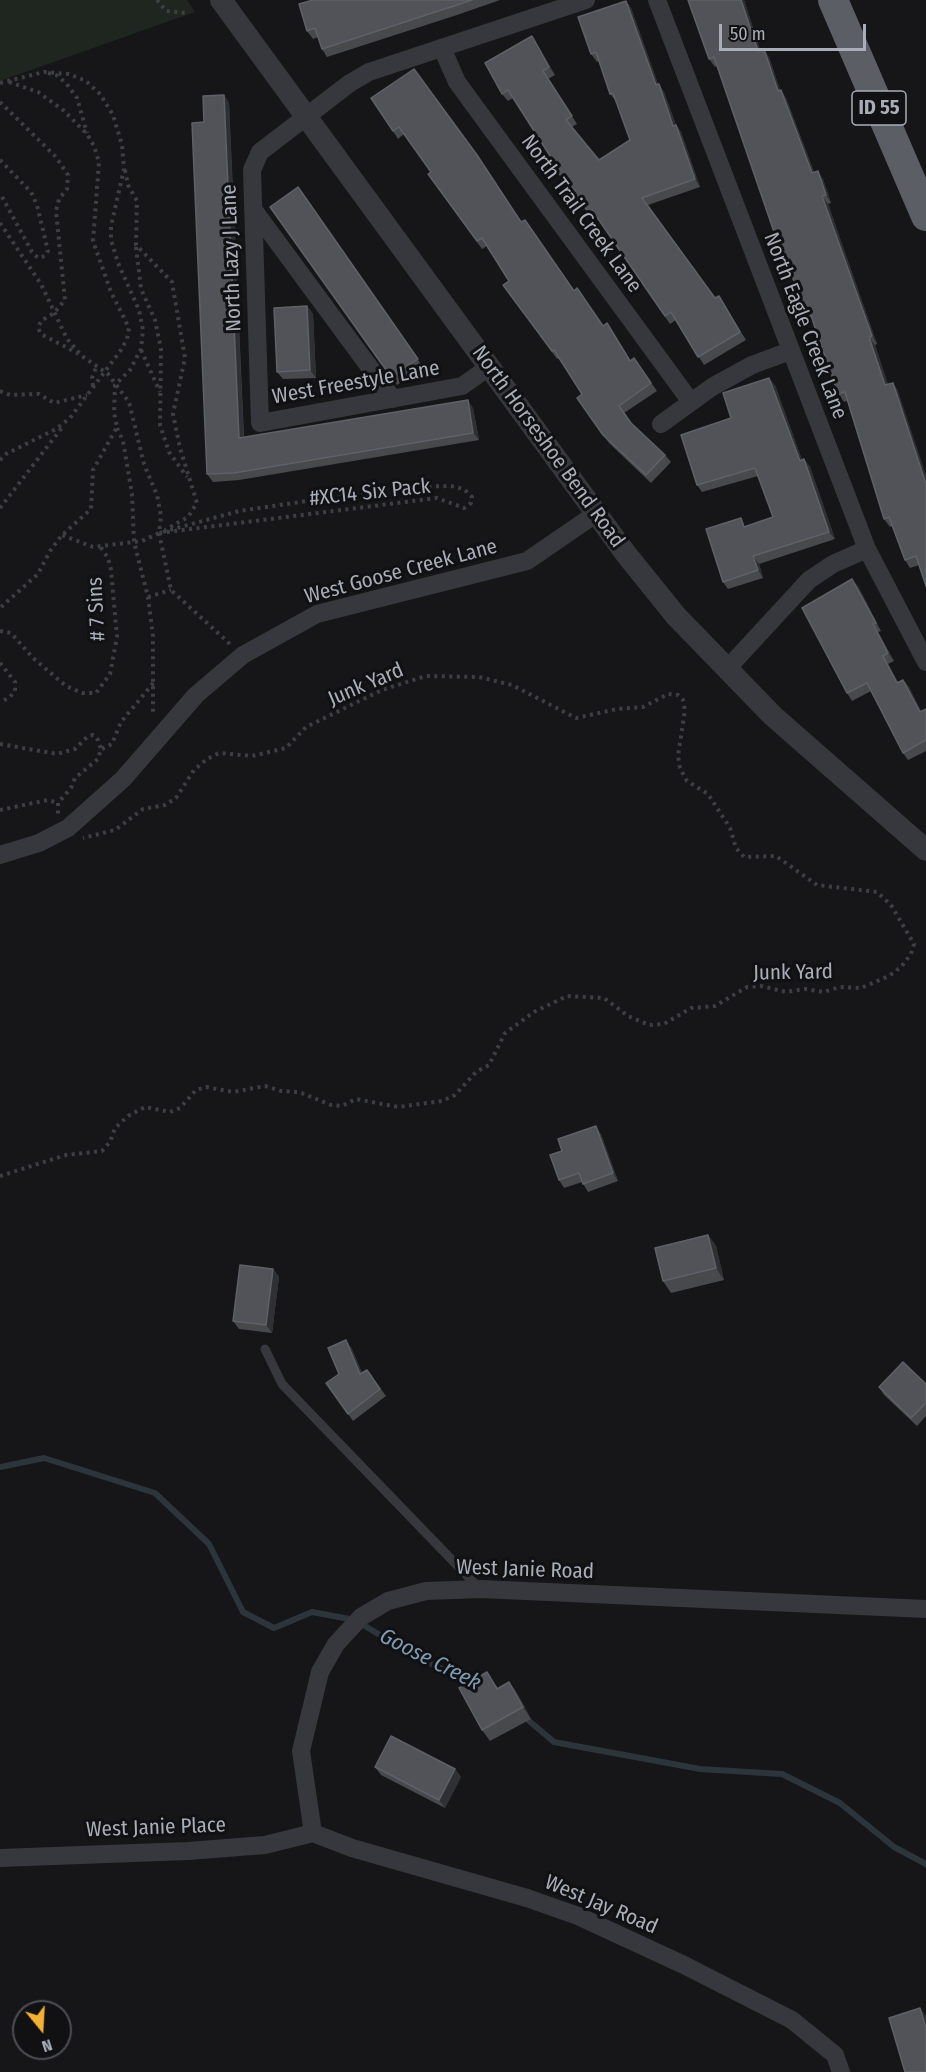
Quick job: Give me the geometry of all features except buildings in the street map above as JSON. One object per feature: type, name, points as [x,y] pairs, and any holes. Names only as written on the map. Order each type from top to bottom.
[{"type":"highway","name":"ID 55","points":[[832,0],[926,216]]},
{"type":"street","name":"North Horseshoe Bend Road","points":[[220,0],[597,513],[676,616],[726,670],[823,763],[926,850]]},
{"type":"street","name":"North Lazy J Lane","points":[[260,423],[252,170],[260,152],[306,115],[369,72],[586,0]]},
{"type":"street","name":"North Eagle Creek Lane","points":[[657,0],[867,549],[926,662]]},
{"type":"street","name":"North Trail Creek Lane","points":[[442,48],[457,82],[690,402]]},
{"type":"street","points":[[253,209],[393,399]]},
{"type":"street","points":[[661,424],[690,402],[752,365],[790,351]]},
{"type":"street","name":"West Freestyle Lane","points":[[260,423],[462,386],[489,367]]},
{"type":"street","name":"West Goose Creek Lane","points":[[0,855],[39,843],[68,828],[123,779],[196,695],[243,655],[317,614],[527,561],[597,513]]},
{"type":"street","points":[[726,670],[809,580],[833,564],[867,549]]},
{"type":"street","name":"West Janie Road","points":[[313,1833],[301,1751],[320,1672],[336,1644],[361,1617],[388,1601],[426,1591],[481,1589],[926,1609]]},
{"type":"street","name":"West Janie Place","points":[[0,1858],[188,1851],[265,1845],[313,1833]]},
{"type":"street","name":"West Jay Road","points":[[313,1833],[398,1862],[527,1898],[588,1921],[684,1965],[792,2020],[835,2055],[841,2072]]},
{"type":"lane","points":[[265,1349],[282,1384],[345,1453],[412,1516],[481,1589]]},
{"type":"path","points":[[157,0],[166,10],[188,13]]},
{"type":"path","points":[[0,508],[121,350],[127,339],[129,328],[111,292],[93,241],[99,162],[87,134],[77,98],[66,83],[56,75],[44,72]]},
{"type":"path","points":[[0,83],[44,72],[69,74],[86,81],[100,94],[113,115],[122,146],[128,185],[137,201],[136,245],[141,289],[155,320],[161,349],[160,425],[169,452],[189,480]]},
{"type":"path","points":[[6,81],[38,92],[63,110],[87,134]]},
{"type":"path","points":[[0,102],[56,157],[69,180],[56,211],[64,300],[54,313],[41,321],[38,328],[41,334],[97,365],[108,374],[129,402],[144,464],[157,495],[161,516],[159,533],[171,590],[243,655]]},
{"type":"path","points":[[0,160],[14,171],[31,192],[37,205],[48,250],[45,256],[38,258],[32,252],[0,193]]},
{"type":"path","points":[[124,169],[111,226],[111,240],[142,319],[141,349],[130,370],[115,385],[114,413],[123,441],[132,494],[134,542],[148,597],[155,680],[152,746]]},
{"type":"path","points":[[0,223],[41,284],[67,339],[82,356]]},
{"type":"path","points":[[62,535],[76,543],[100,546],[134,542],[159,533],[188,517],[197,503],[173,414],[185,358],[172,282],[136,245]]},
{"type":"path","points":[[141,349],[161,393]]},
{"type":"path","points":[[93,386],[92,378],[97,365]]},
{"type":"path","points":[[0,391],[10,394],[39,394],[54,403],[87,395]]},
{"type":"path","points":[[0,460],[6,454],[56,429],[70,418]]},
{"type":"path","points":[[0,608],[38,574],[50,551],[62,535],[91,509],[93,470],[117,427]]},
{"type":"path","name":"#XC14 Six Pack","points":[[451,486],[464,489],[472,497],[471,503],[464,508],[437,498],[159,533],[239,511],[403,487],[451,486]]},
{"type":"path","name":"# 7 Sins","points":[[0,631],[11,633],[33,658],[66,686],[82,693],[96,693],[110,674],[117,637],[111,570],[108,558],[100,546]]},
{"type":"path","points":[[148,597],[171,590]]},
{"type":"path","points":[[0,663],[15,682],[15,691],[9,698],[0,702]]},
{"type":"path","name":"Junk Yard","points":[[0,1176],[66,1155],[102,1151],[110,1142],[115,1128],[128,1116],[145,1107],[170,1112],[180,1108],[196,1090],[206,1087],[233,1092],[266,1086],[299,1092],[331,1105],[342,1106],[356,1099],[368,1099],[398,1107],[442,1101],[455,1095],[476,1072],[489,1065],[505,1033],[534,1012],[567,996],[604,998],[628,1016],[649,1025],[664,1024],[691,1008],[715,1006],[747,987],[761,986],[786,992],[805,989],[823,992],[840,987],[861,988],[901,968],[911,954],[914,944],[891,905],[877,892],[817,885],[776,856],[744,856],[736,848],[730,828],[708,794],[687,781],[680,768],[678,756],[685,710],[683,700],[678,695],[668,694],[643,707],[616,709],[576,718],[512,685],[479,677],[426,676],[382,690],[306,727],[286,748],[252,756],[219,753],[194,770],[176,798],[165,805],[143,809],[115,830],[77,839],[68,828]]},
{"type":"path","points":[[101,749],[112,744],[121,722],[155,680]]},
{"type":"path","points":[[0,744],[57,754],[69,753],[88,736],[93,735],[98,740],[101,749],[98,759],[82,770],[58,803],[48,800],[0,810]]},
{"type":"shaded area","points":[[0,0],[187,0],[195,12],[0,81]]},
{"type":"waterway","name":"Goose Creek","points":[[0,1467],[44,1458],[155,1493],[209,1544],[243,1612],[274,1628],[312,1612],[355,1620],[420,1659],[477,1684]]},
{"type":"waterway","name":"Goose Creek","points":[[522,1715],[554,1742],[700,1769],[782,1774],[840,1803],[894,1847],[926,1864]]}]
